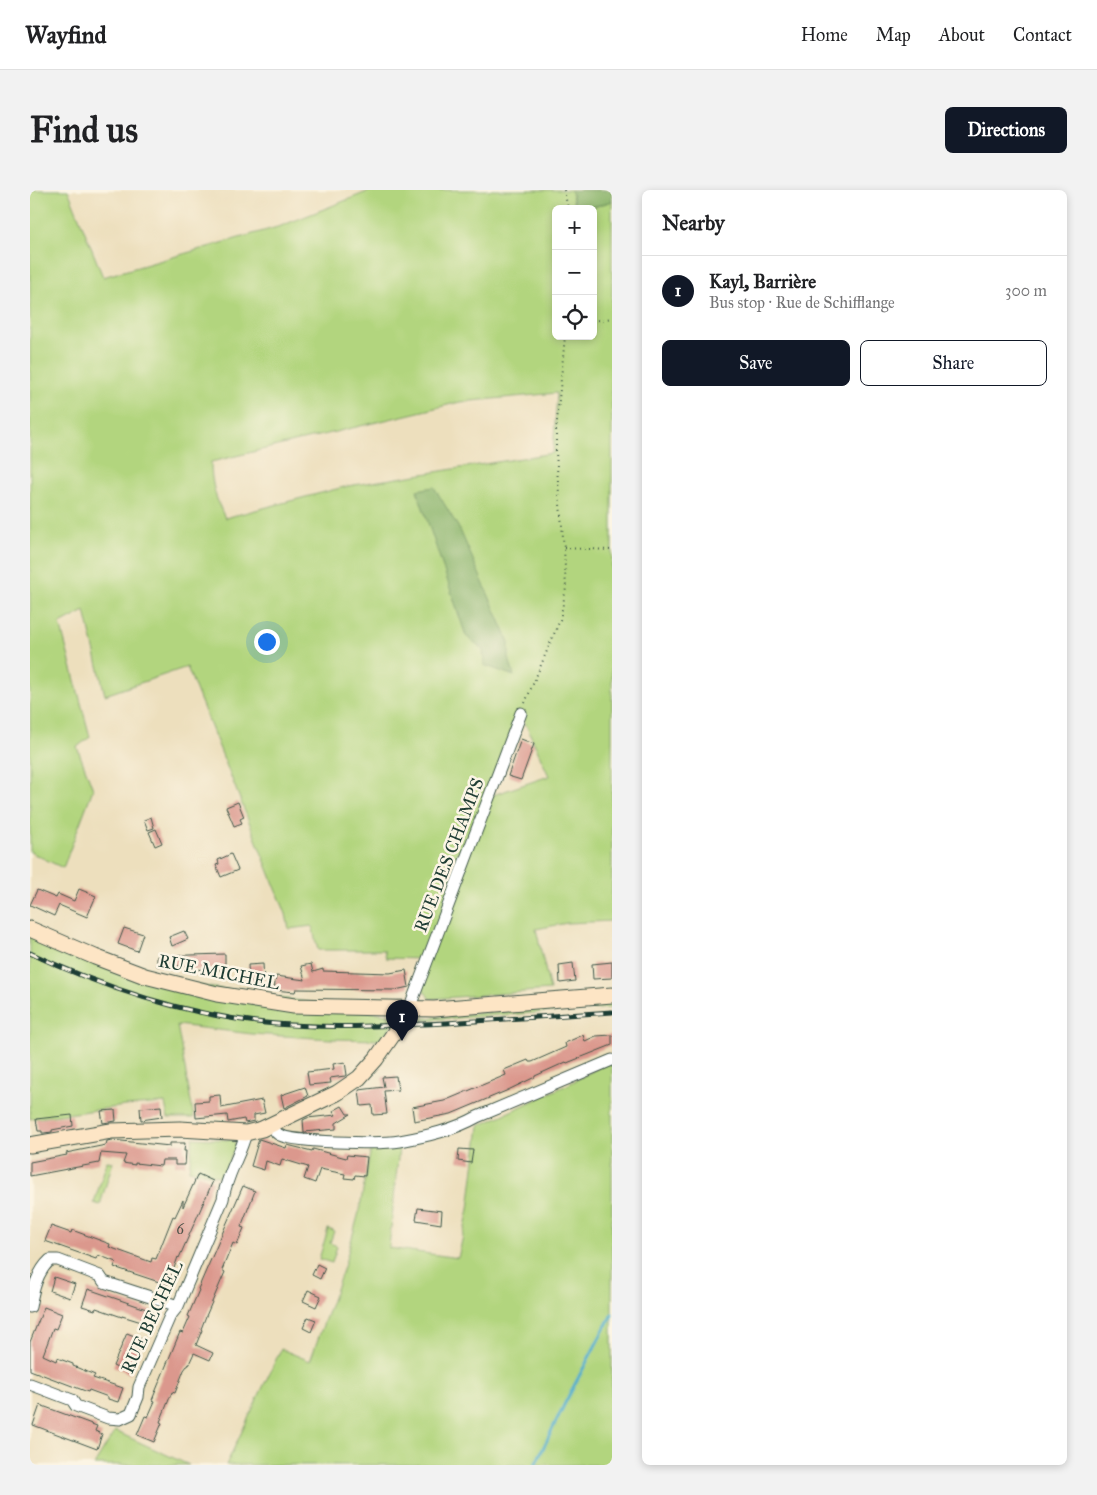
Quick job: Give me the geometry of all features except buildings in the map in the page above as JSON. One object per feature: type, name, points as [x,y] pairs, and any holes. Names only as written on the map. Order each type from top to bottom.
[{"type":"main road","name":"RUE MICHEL","points":[[30,930],[145,976],[217,994],[294,1006],[409,1009],[471,1006],[612,994]]},
{"type":"main road","points":[[30,1145],[111,1131],[180,1129],[246,1133],[262,1129],[337,1093],[359,1078],[376,1059],[409,1009]]},
{"type":"street","name":"RUE DES CHAMPS","points":[[409,1009],[521,713]]},
{"type":"street","points":[[274,1124],[274,1129],[278,1134],[296,1138],[360,1143],[397,1141],[425,1136],[466,1124],[612,1060]]},
{"type":"street","name":"RUE BECHEL","points":[[30,1384],[72,1400],[76,1406],[108,1418],[120,1419],[131,1414],[138,1396],[139,1387],[170,1316],[178,1306],[223,1199],[225,1186],[242,1149],[246,1133]]},
{"type":"street","points":[[30,1308],[31,1295],[42,1267],[50,1260],[58,1260],[100,1276],[104,1282],[178,1306]]},
{"type":"path","points":[[564,190],[567,205]]},
{"type":"path","points":[[597,320],[612,318]]},
{"type":"path","points":[[521,713],[560,620],[566,588],[556,452],[556,432],[565,340]]},
{"type":"path","points":[[564,548],[612,550]]},
{"type":"green space","points":[[30,190],[68,190],[103,277],[281,226],[372,190],[571,190],[574,205],[552,205],[552,340],[597,340],[597,206],[612,201],[612,921],[567,923],[536,929],[550,990],[430,999],[422,988],[424,959],[386,958],[384,950],[318,950],[312,926],[289,929],[286,914],[187,667],[105,695],[85,611],[60,624],[90,737],[77,747],[93,789],[63,868],[30,852]],"holes":[[[557,393],[553,453],[348,486],[225,518],[213,484],[211,462],[460,402]],[[521,714],[549,776],[490,796]]]},
{"type":"green space","points":[[571,190],[612,190],[612,201],[597,206],[574,205]]},
{"type":"green space","points":[[434,487],[460,530],[509,642],[509,658],[514,676],[484,665],[483,650],[466,636],[417,490]]},
{"type":"green space","points":[[30,933],[130,975],[393,1015],[396,1020],[381,1040],[252,1034],[177,1025],[194,1118],[168,1118],[165,1103],[125,1106],[30,1119]]},
{"type":"green space","points":[[612,995],[612,1008],[412,1021],[413,1019],[501,1011]]},
{"type":"green space","points":[[612,1060],[612,1465],[226,1465],[281,1349],[310,1361],[344,1267],[359,1212],[371,1148],[399,1148],[389,1248],[458,1258],[469,1209],[479,1126],[569,1084]]},
{"type":"green space","points":[[193,1138],[233,1140],[236,1145],[222,1177],[189,1170]]},
{"type":"green space","points":[[107,1161],[113,1162],[100,1205],[94,1203]]},
{"type":"green space","points":[[328,1229],[334,1231],[330,1243],[337,1246],[332,1263],[319,1259]]},
{"type":"green space","points":[[115,1431],[189,1465],[94,1465]]},
{"type":"waterway","points":[[535,1465],[612,1314]]},
{"type":"railway","points":[[30,953],[86,977],[145,998],[204,1013],[265,1023],[310,1026],[378,1026],[612,1012]]},
{"type":"place","name":"Kayl, Barrière","points":[[402,1041]]}]
